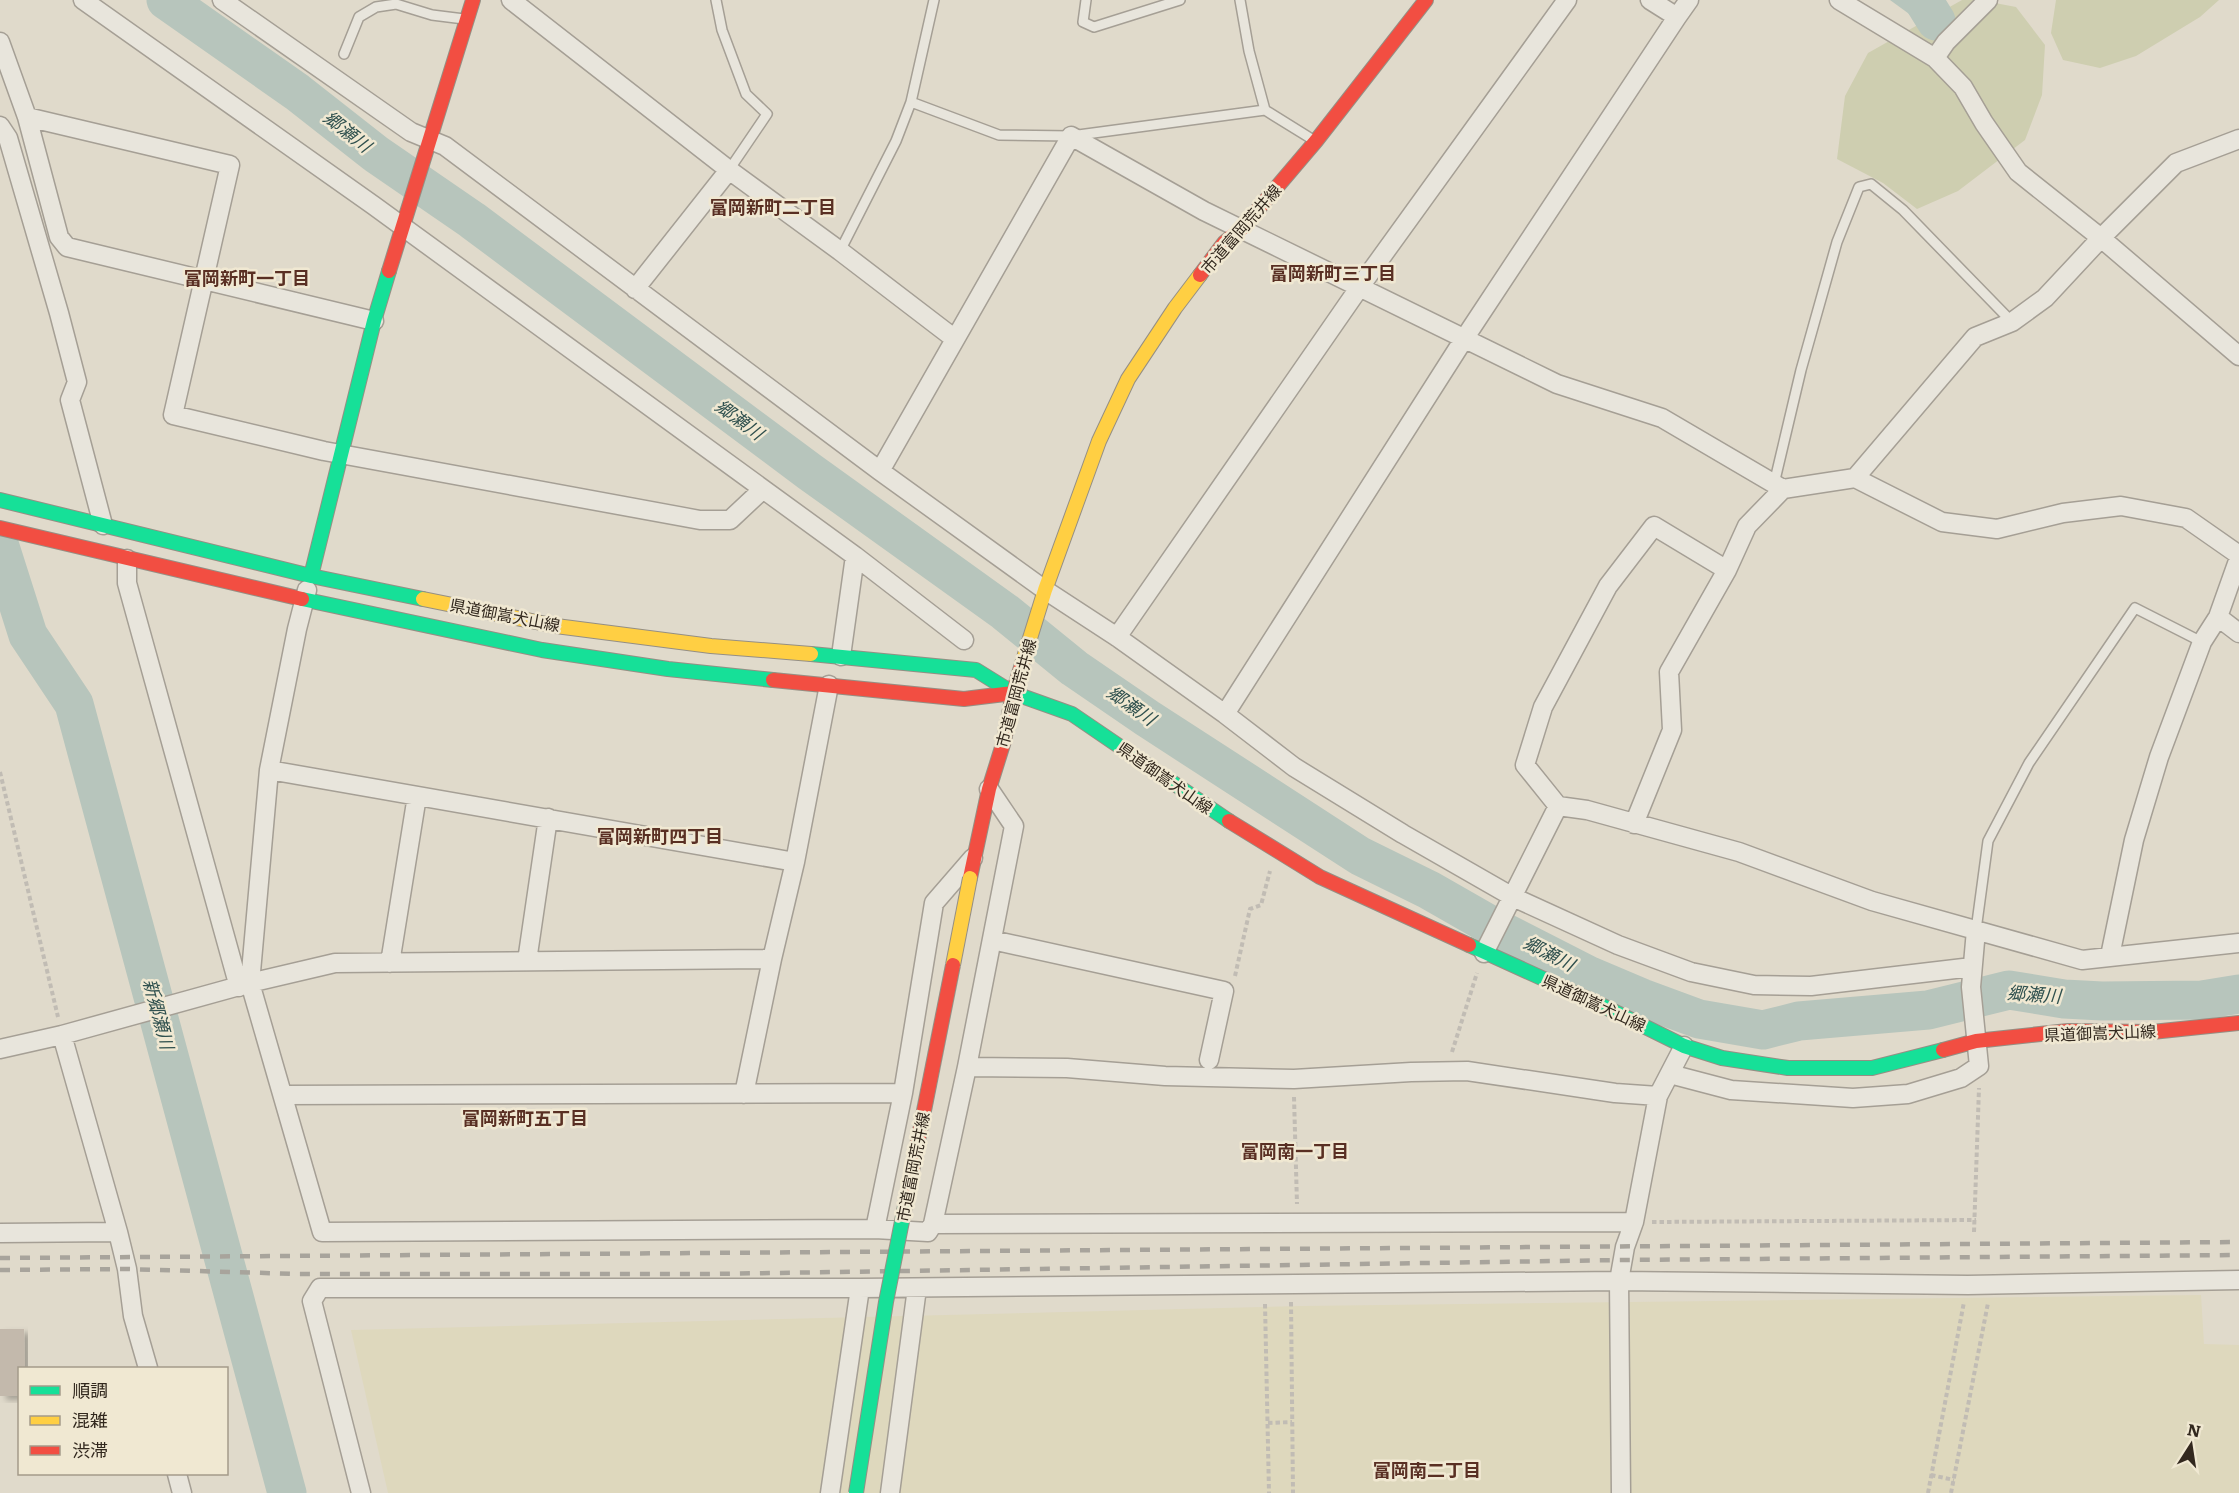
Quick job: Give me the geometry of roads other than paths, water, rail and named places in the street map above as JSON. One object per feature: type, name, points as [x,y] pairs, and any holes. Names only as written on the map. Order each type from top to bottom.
[{"type":"main road","points":[[311,576],[374,321],[473,0]]},
{"type":"main road","name":"市道富岡荒井線","points":[[856,1493],[886,1302],[970,878],[990,789],[1023,660],[1045,590],[1099,441],[1128,380],[1175,308],[1224,243],[1242,228],[1316,141],[1426,0]]},
{"type":"main road","name":"県道御嵩犬山線","points":[[0,500],[311,576],[556,626],[711,646],[976,670],[1013,693],[1072,714],[1218,814],[1320,877],[1599,1004],[1684,1046],[1722,1058],[1788,1068],[1872,1068],[1976,1041],[2068,1031],[2152,1032],[2239,1023]]},
{"type":"main road","name":"県道御嵩犬山線","points":[[0,528],[305,600],[542,650],[668,669],[964,699],[1013,693]]},
{"type":"street","points":[[83,0],[402,226],[855,556],[964,640]]},
{"type":"street","points":[[222,0],[411,132],[445,146],[880,471],[1045,590],[1117,637],[1225,714],[1294,767],[1402,834],[1513,897],[1618,945],[1681,968],[1754,985],[1810,987],[1972,967]]},
{"type":"street","points":[[512,0],[729,170],[955,339]]},
{"type":"street","points":[[1117,637],[1359,288],[1567,0]]},
{"type":"street","points":[[1650,0],[1677,17]]},
{"type":"street","points":[[1225,714],[1464,339],[1689,0]]},
{"type":"street","points":[[1839,0],[1935,57],[1963,87],[1984,123],[2018,172],[2101,238],[2239,357]]},
{"type":"street","points":[[1935,57],[1946,42],[1988,0]]},
{"type":"street","points":[[0,42],[27,117],[59,237],[67,248],[374,321]]},
{"type":"street","points":[[27,117],[230,165],[173,415],[340,454],[700,520],[730,520],[762,489]]},
{"type":"street","points":[[0,126],[8,138],[77,382],[70,400],[96,523]]},
{"type":"street","points":[[880,471],[1071,136],[1204,211],[1557,384],[1662,418],[1778,486],[1855,478],[1942,522],[1997,529],[2063,513],[2121,506],[2186,518],[2239,556],[2218,617],[2202,642],[2159,757],[2137,830],[2110,956]]},
{"type":"street","points":[[1855,478],[1975,337],[2012,322],[2045,298],[2101,238],[2176,164],[2239,139]]},
{"type":"street","points":[[635,289],[729,170]]},
{"type":"street","points":[[1634,824],[1672,730],[1669,672],[1727,570],[1747,526],[1778,486]]},
{"type":"street","points":[[1727,570],[1654,526],[1608,586],[1543,707],[1525,765],[1558,806],[1587,810],[1739,852],[1872,901],[2082,960],[2239,943]]},
{"type":"street","points":[[841,656],[855,556]]},
{"type":"street","points":[[127,559],[127,583],[245,985],[284,1095],[322,1232],[875,1229],[928,1232],[933,1224],[967,1067],[1014,826],[990,789]]},
{"type":"street","points":[[245,985],[269,770],[297,629],[311,576]]},
{"type":"street","points":[[2218,617],[2239,633]]},
{"type":"street","points":[[744,1094],[795,862],[829,685]]},
{"type":"street","points":[[269,770],[795,862]]},
{"type":"street","points":[[390,963],[417,796]]},
{"type":"street","points":[[1484,953],[1558,806]]},
{"type":"street","points":[[527,962],[548,819]]},
{"type":"street","points":[[875,1229],[903,1093],[934,903],[975,855]]},
{"type":"street","points":[[1670,1074],[1731,1090],[1853,1098],[1908,1094],[1961,1078],[1979,1066],[1971,987],[1976,930]]},
{"type":"street","points":[[992,940],[1224,991],[1209,1060]]},
{"type":"street","points":[[0,1049],[62,1035],[335,963],[772,959]]},
{"type":"street","points":[[62,1035],[118,1232],[127,1269],[133,1316],[148,1367]]},
{"type":"street","points":[[1621,1493],[1619,1281],[1625,1247],[1634,1222],[1658,1096],[1684,1046]]},
{"type":"street","points":[[967,1067],[1066,1068],[1166,1076],[1294,1079],[1467,1071],[1615,1093],[1658,1096]]},
{"type":"street","points":[[284,1095],[903,1093]]},
{"type":"street","points":[[933,1224],[1634,1222]]},
{"type":"street","points":[[0,1233],[118,1232]]},
{"type":"street","points":[[361,1493],[312,1301],[320,1288],[917,1288],[1619,1281],[1968,1285],[2239,1280]]},
{"type":"street","points":[[830,1493],[860,1288]]},
{"type":"street","points":[[890,1493],[917,1288]]},
{"type":"street","points":[[178,1475],[182,1493]]},
{"type":"lane","points":[[716,0],[722,30],[746,94],[767,114],[729,170]]},
{"type":"lane","points":[[840,251],[896,141],[911,102],[934,0]]},
{"type":"lane","points":[[1086,0],[1083,21],[1094,27],[1180,0]]},
{"type":"lane","points":[[1240,0],[1249,51],[1265,110]]},
{"type":"lane","points":[[344,54],[359,17],[376,7],[396,4],[432,15],[466,20]]},
{"type":"lane","points":[[911,102],[999,135],[1071,136],[1265,110],[1316,141]]},
{"type":"lane","points":[[1778,486],[1801,370],[1837,242],[1859,187],[1871,184],[1903,210],[2012,322]]},
{"type":"lane","points":[[1976,930],[1988,841],[2029,763],[2135,608],[2202,642]]},
{"type":"waterway","name":"郷瀬川","points":[[166,0],[297,92],[376,154],[472,220],[810,472],[1005,612],[1074,668],[1360,856],[1590,976],[1699,1019],[1763,1030],[1799,1021],[1928,1010],[2009,990],[2064,999],[2102,1001],[2202,1000],[2239,994]]},
{"type":"waterway","points":[[1923,0],[1936,21]]},
{"type":"waterway","name":"新郷瀬川","points":[[0,547],[28,635],[74,704],[287,1493]]},
{"type":"railway","points":[[0,1258],[2239,1242]]},
{"type":"railway","points":[[0,1270],[127,1269],[299,1274],[707,1274],[1623,1260],[2239,1255]]},
{"type":"district","name":"富岡新町二丁目","points":[[773,208]]},
{"type":"district","name":"富岡新町三丁目","points":[[1333,274]]},
{"type":"district","name":"富岡新町一丁目","points":[[247,279]]},
{"type":"district","name":"富岡新町四丁目","points":[[660,837]]},
{"type":"district","name":"富岡新町五丁目","points":[[525,1119]]},
{"type":"district","name":"富岡南一丁目","points":[[1295,1152]]},
{"type":"district","name":"富岡南二丁目","points":[[1427,1471]]}]
